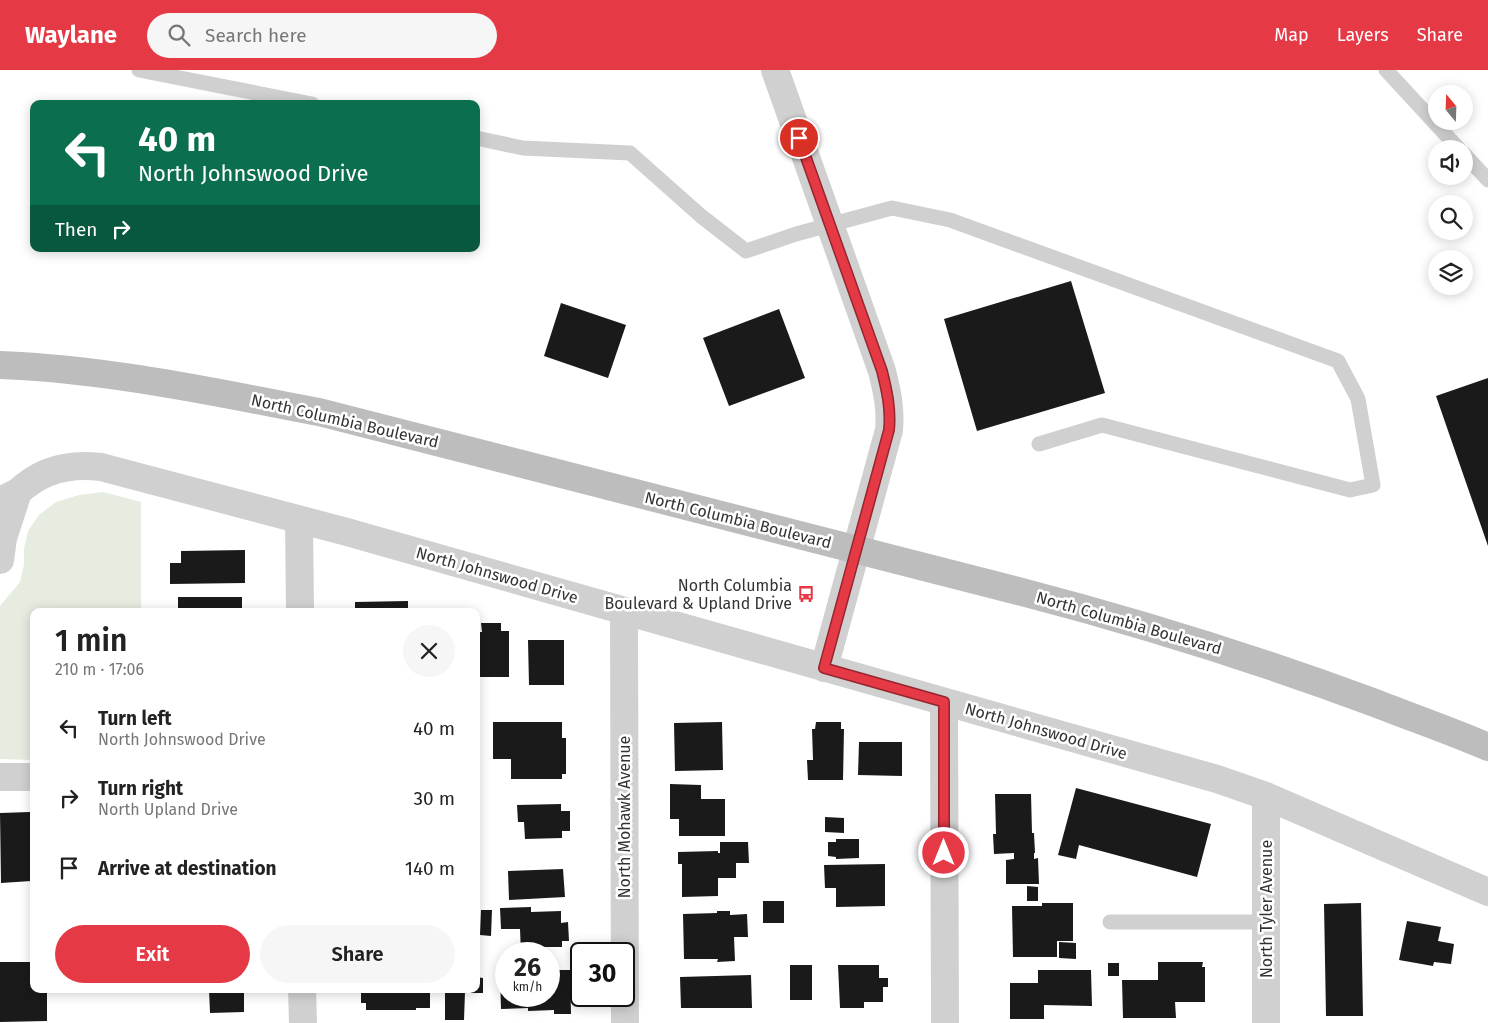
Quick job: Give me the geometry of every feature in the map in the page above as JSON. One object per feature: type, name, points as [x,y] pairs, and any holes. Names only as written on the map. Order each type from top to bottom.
[{"type":"main road","name":"North Columbia Boulevard","points":[[0,365],[43,368],[158,382],[319,412],[1103,613],[1323,684],[1460,735],[1488,748]]},
{"type":"street","points":[[775,70],[882,371],[890,416],[889,430],[824,668]]},
{"type":"street","name":"North Johnswood Drive","points":[[0,550],[9,496],[27,483],[51,471],[86,465],[101,467],[299,520],[1208,776],[1266,796],[1488,892]]},
{"type":"street","points":[[299,520],[300,608]]},
{"type":"street","name":"North Mohawk Avenue","points":[[624,611],[625,1023]]},
{"type":"street","points":[[944,702],[945,1023]]},
{"type":"street","points":[[0,777],[30,777]]},
{"type":"street","name":"North Tyler Avenue","points":[[1266,796],[1266,1023]]},
{"type":"street","points":[[302,993],[303,1023]]},
{"type":"lane","points":[[139,70],[292,100]]},
{"type":"lane","points":[[1386,70],[1451,140]]},
{"type":"lane","points":[[480,139],[523,148],[630,153],[701,216],[746,251],[796,234],[892,208],[950,220],[1338,361],[1358,398],[1373,485],[1350,490],[1102,425],[1039,444]]},
{"type":"lane","points":[[1473,164],[1488,180]]},
{"type":"lane","points":[[1110,922],[1266,922]]},
{"type":"shaded area","points":[[103,492],[141,502],[141,608],[30,608],[30,760],[0,759],[0,606],[20,582],[28,531],[39,515],[56,502],[79,495]]},
{"type":"building","points":[[1071,281],[1105,393],[977,431],[944,319]]},
{"type":"building","points":[[561,303],[626,325],[608,378],[544,356]]},
{"type":"building","points":[[779,309],[805,378],[729,406],[703,338]]},
{"type":"building","points":[[1488,378],[1488,546],[1436,396]]},
{"type":"building","points":[[245,550],[245,583],[170,584],[170,563],[181,563],[181,551]]},
{"type":"building","points":[[178,597],[242,597],[242,608],[178,608]]},
{"type":"building","points":[[408,601],[408,608],[355,608],[355,602]]},
{"type":"building","points":[[481,623],[501,623],[501,631],[509,631],[509,677],[480,677],[480,632],[482,632]]},
{"type":"building","points":[[528,640],[564,640],[564,685],[529,685]]},
{"type":"building","points":[[493,722],[562,722],[562,738],[566,738],[566,774],[562,774],[562,779],[511,779],[511,759],[493,759]]},
{"type":"building","points":[[722,722],[723,770],[675,771],[674,723]]},
{"type":"building","points":[[816,722],[841,722],[841,729],[844,729],[843,780],[808,780],[807,760],[813,760],[812,729],[815,729]]},
{"type":"building","points":[[859,742],[902,742],[902,776],[858,775]]},
{"type":"building","points":[[670,784],[701,785],[701,799],[725,799],[725,836],[679,836],[679,819],[670,819]]},
{"type":"building","points":[[1076,788],[1211,824],[1197,877],[1079,845],[1076,859],[1058,855]]},
{"type":"building","points":[[995,794],[1031,794],[1034,859],[1038,858],[1039,884],[1006,884],[1006,860],[1014,859],[1014,853],[994,854],[993,834],[996,834]]},
{"type":"building","points":[[561,804],[561,811],[570,811],[570,831],[562,831],[562,838],[525,839],[524,822],[518,822],[517,805]]},
{"type":"building","points":[[30,812],[30,881],[1,883],[0,813]]},
{"type":"building","points":[[825,817],[844,818],[844,833],[825,832]]},
{"type":"building","points":[[836,839],[859,839],[859,858],[836,859],[836,857],[828,856],[828,842],[836,842]]},
{"type":"building","points":[[720,842],[748,842],[749,863],[736,863],[736,878],[718,878],[718,896],[682,897],[682,864],[678,864],[678,852],[718,851],[720,853]]},
{"type":"building","points":[[885,864],[885,906],[836,907],[836,888],[825,888],[824,865]]},
{"type":"building","points":[[563,869],[565,897],[509,900],[508,871]]},
{"type":"building","points":[[1027,886],[1038,887],[1038,901],[1027,901]]},
{"type":"building","points":[[763,901],[784,901],[784,923],[763,923]]},
{"type":"building","points":[[1042,903],[1073,903],[1073,941],[1057,941],[1057,957],[1013,957],[1012,906],[1042,906]]},
{"type":"building","points":[[1361,903],[1363,1016],[1326,1016],[1324,904]]},
{"type":"building","points":[[531,907],[531,912],[561,911],[561,923],[568,922],[569,941],[562,941],[562,947],[560,947],[560,942],[521,942],[520,929],[501,929],[500,908]]},
{"type":"building","points":[[481,910],[492,910],[491,936],[480,935]]},
{"type":"building","points":[[717,911],[730,911],[730,915],[747,914],[748,937],[734,937],[735,961],[717,962],[718,959],[684,959],[683,914],[717,913]]},
{"type":"building","points":[[1407,921],[1441,927],[1438,941],[1454,944],[1451,964],[1434,962],[1433,966],[1399,960]]},
{"type":"building","points":[[1059,942],[1076,943],[1076,959],[1059,958]]},
{"type":"building","points":[[0,962],[30,962],[30,993],[47,993],[47,1021],[0,1022]]},
{"type":"building","points":[[1158,962],[1203,962],[1202,967],[1205,967],[1205,1002],[1175,1002],[1176,1018],[1123,1018],[1122,980],[1158,980]]},
{"type":"building","points":[[1108,963],[1119,963],[1119,976],[1108,976]]},
{"type":"building","points":[[790,965],[812,965],[812,1000],[790,1000]]},
{"type":"building","points":[[838,965],[879,965],[879,978],[888,978],[888,987],[883,987],[883,1002],[864,1002],[864,1008],[840,1008]]},
{"type":"building","points":[[560,970],[570,970],[571,1014],[554,1014],[554,1010],[528,1011],[528,1008],[501,1009],[501,1007],[560,1007]]},
{"type":"building","points":[[1038,970],[1091,970],[1092,1006],[1044,1005],[1044,1019],[1010,1019],[1010,983],[1038,983]]},
{"type":"building","points":[[751,975],[752,1008],[681,1008],[680,977]]},
{"type":"building","points":[[480,978],[483,978],[483,993],[480,993]]},
{"type":"building","points":[[209,993],[244,993],[244,1012],[210,1013]]},
{"type":"building","points":[[361,993],[430,993],[430,1008],[416,1008],[416,1010],[366,1010],[366,1003],[361,1003]]},
{"type":"building","points":[[445,993],[465,993],[464,1020],[445,1020]]},
{"type":"place","name":"North Columbia Boulevard & Upland Drive","points":[[806,594]]},
{"type":"route","points":[[799,138],[882,371],[890,416],[889,430],[824,668],[944,702],[944,853]]}]
